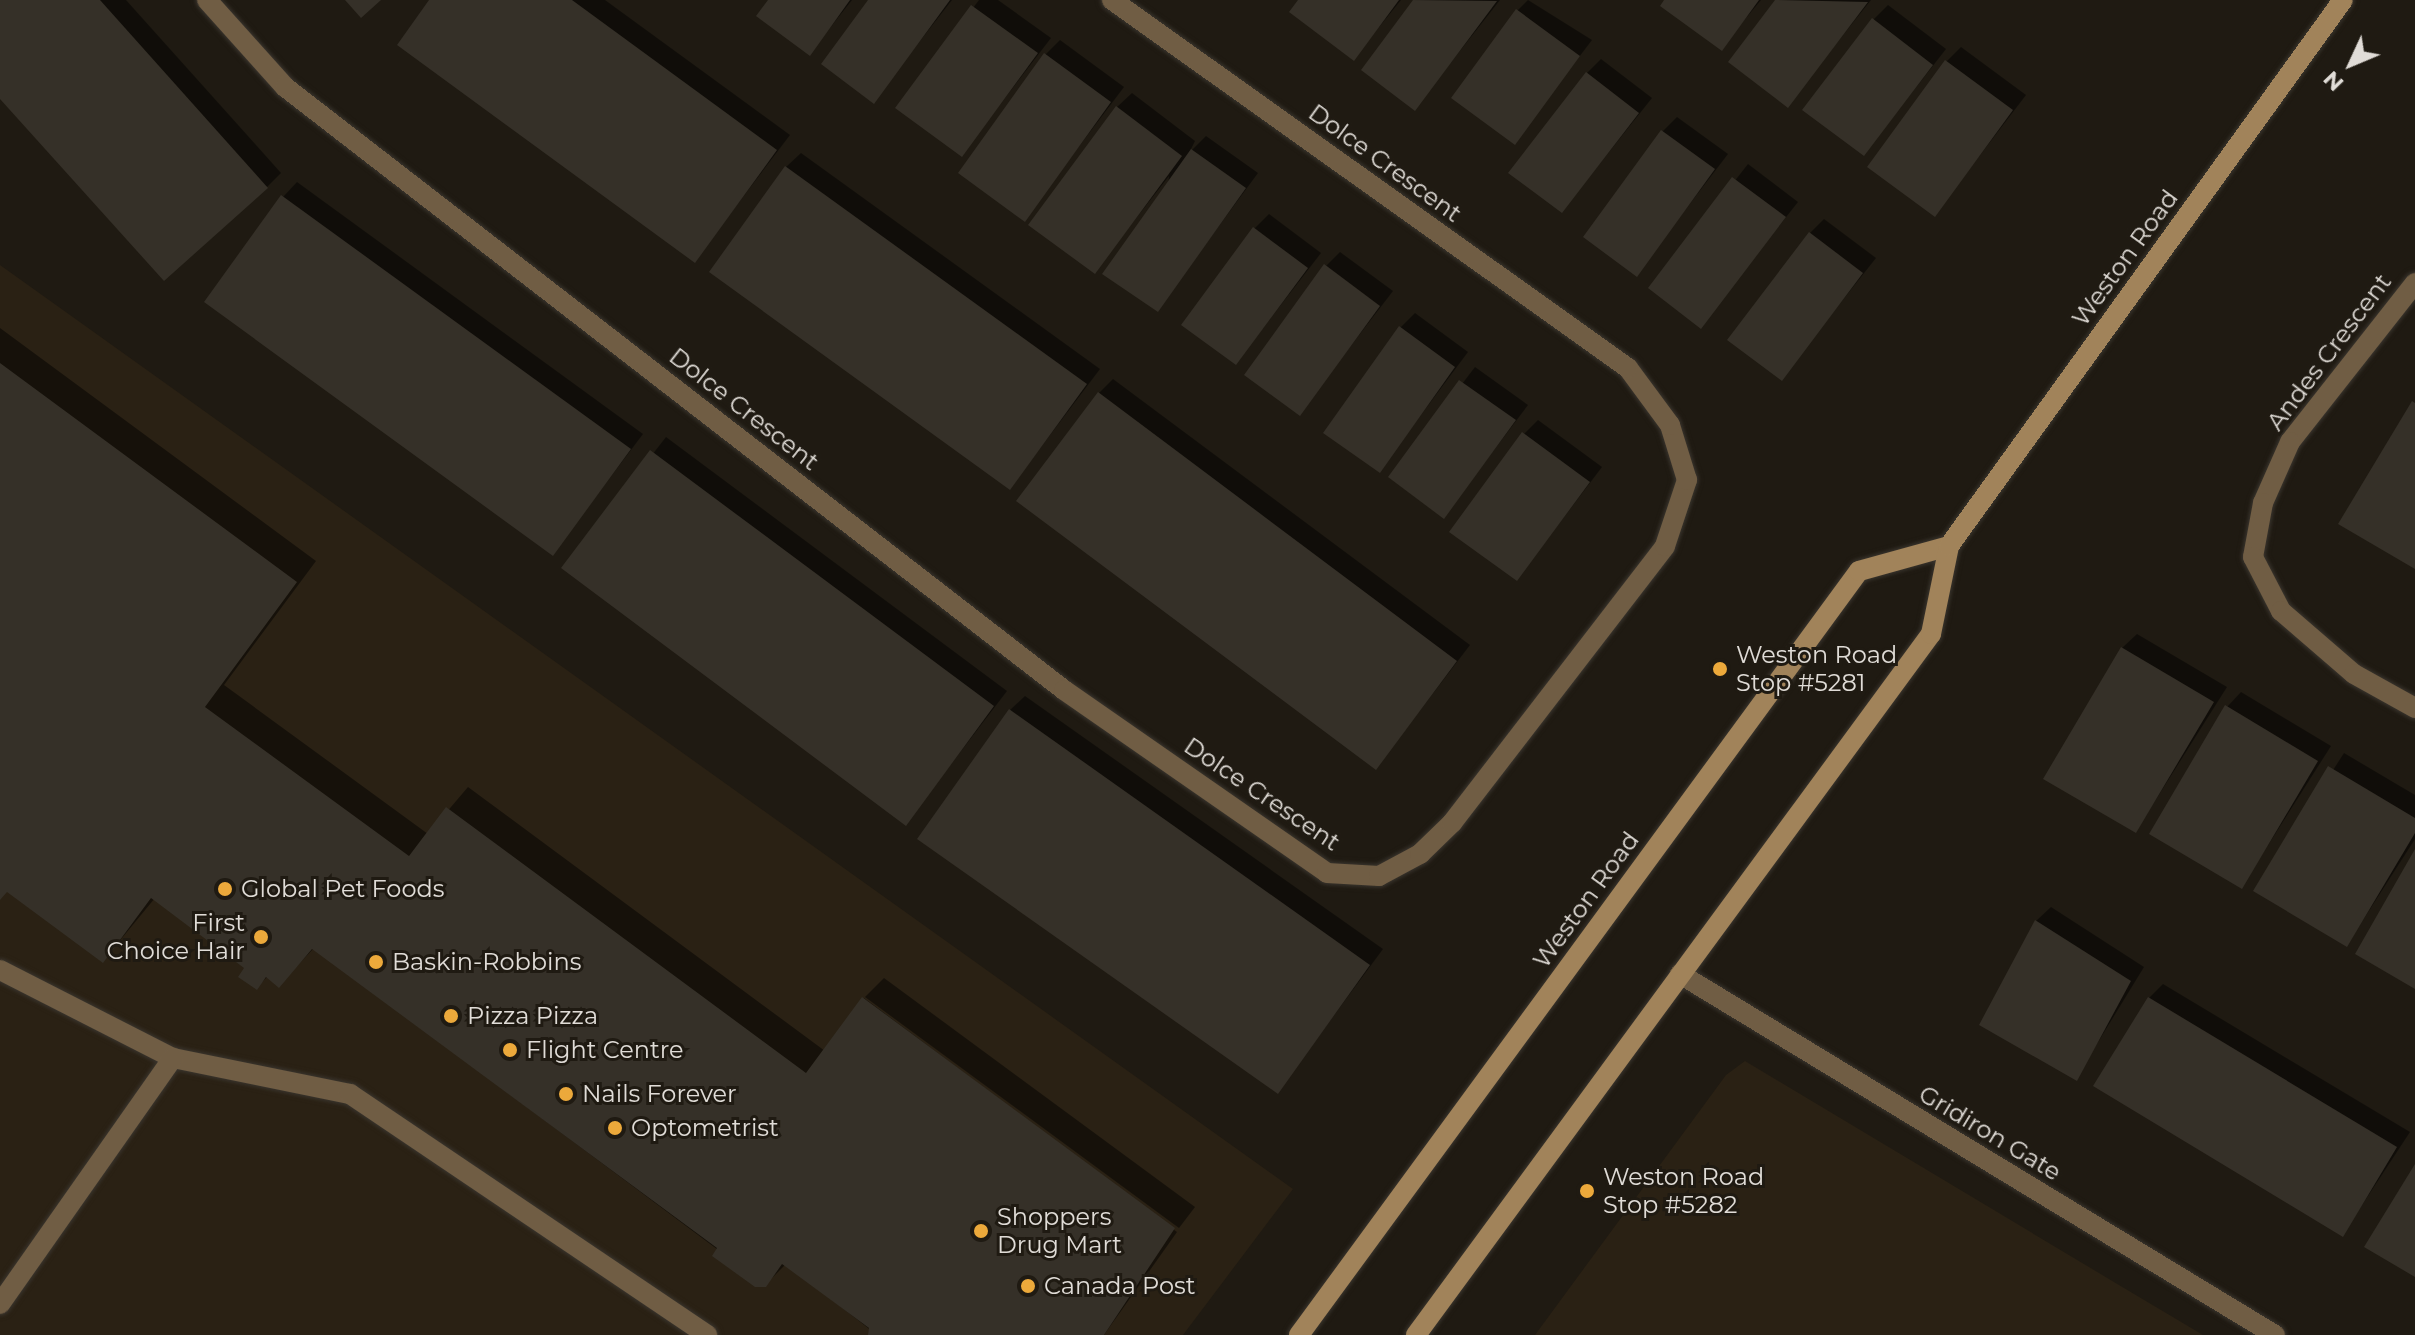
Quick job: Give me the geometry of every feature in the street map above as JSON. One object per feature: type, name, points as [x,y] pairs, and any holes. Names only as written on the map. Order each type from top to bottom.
[{"type":"main road","name":"Weston Road","points":[[1416,1335],[1931,634],[1949,546],[2343,0]]},
{"type":"main road","name":"Weston Road","points":[[1299,1335],[1859,571],[1949,546]]},
{"type":"street","name":"Dolce Crescent","points":[[207,0],[285,87],[1064,690],[1327,873],[1379,876],[1420,854],[1452,823],[1665,546],[1687,480],[1670,425],[1628,368],[1112,0]]},
{"type":"street","name":"Andes Crescent","points":[[2415,283],[2290,442],[2263,503],[2253,557],[2281,611],[2354,674],[2415,708]]},
{"type":"street","points":[[0,970],[173,1058],[350,1094],[707,1335]]},
{"type":"street","name":"Gridiron Gate","points":[[1680,974],[2275,1335]]},
{"type":"street","points":[[0,1304],[173,1058]]},
{"type":"shaded area","points":[[0,265],[1293,1189],[1183,1335],[0,1335]]},
{"type":"shaded area","points":[[1745,1061],[2203,1335],[1535,1335],[1726,1075]]},
{"type":"building","points":[[0,0],[100,0],[268,188],[164,281],[0,99]]},
{"type":"building","points":[[345,0],[381,0],[361,18]]},
{"type":"building","points":[[429,0],[572,0],[777,150],[695,263],[397,45]]},
{"type":"building","points":[[768,0],[850,0],[810,56],[756,16]]},
{"type":"building","points":[[868,0],[950,0],[874,104],[821,64]]},
{"type":"building","points":[[1298,0],[1399,0],[1354,61],[1289,12]]},
{"type":"building","points":[[1413,0],[1497,1],[1415,111],[1361,70]]},
{"type":"building","points":[[1664,0],[1759,0],[1722,51],[1660,6]]},
{"type":"building","points":[[1775,0],[1868,2],[1788,108],[1728,62]]},
{"type":"building","points":[[971,5],[1038,53],[962,157],[895,108]]},
{"type":"building","points":[[1516,9],[1580,56],[1515,145],[1451,98]]},
{"type":"building","points":[[1872,18],[1933,65],[1864,156],[1802,110]]},
{"type":"building","points":[[1044,53],[1111,102],[1025,222],[958,173]]},
{"type":"building","points":[[1945,60],[2013,110],[1935,217],[1867,167]]},
{"type":"building","points":[[1586,72],[1639,113],[1562,213],[1508,173]]},
{"type":"building","points":[[1116,106],[1182,156],[1095,274],[1028,225]]},
{"type":"building","points":[[1661,130],[1715,169],[1637,277],[1583,237]]},
{"type":"building","points":[[1191,149],[1246,188],[1158,312],[1102,274]]},
{"type":"building","points":[[785,166],[1087,384],[1010,490],[709,272]]},
{"type":"building","points":[[1732,177],[1786,217],[1701,329],[1648,288]]},
{"type":"building","points":[[281,195],[631,449],[553,556],[204,302]]},
{"type":"building","points":[[1253,227],[1308,268],[1236,365],[1181,325]]},
{"type":"building","points":[[1809,232],[1863,273],[1782,381],[1727,340]]},
{"type":"building","points":[[1324,264],[1380,306],[1300,416],[1244,375]]},
{"type":"building","points":[[1399,326],[1455,367],[1380,473],[1323,433]]},
{"type":"building","points":[[0,363],[297,582],[205,707],[409,856],[446,807],[806,1073],[862,997],[1175,1228],[1104,1335],[868,1335],[869,1328],[782,1264],[766,1287],[755,1287],[712,1256],[717,1248],[312,949],[279,988],[266,977],[257,990],[238,977],[244,968],[151,898],[103,963],[7,892],[0,900]]},
{"type":"building","points":[[1459,380],[1516,420],[1444,519],[1388,477]]},
{"type":"building","points":[[1098,392],[1457,661],[1376,770],[1016,501]]},
{"type":"building","points":[[2412,401],[2415,403],[2415,569],[2338,524]]},
{"type":"building","points":[[1522,432],[1590,482],[1517,581],[1449,532]]},
{"type":"building","points":[[650,450],[994,706],[906,826],[561,568]]},
{"type":"building","points":[[2121,647],[2214,702],[2136,833],[2043,779]]},
{"type":"building","points":[[2225,705],[2318,761],[2242,889],[2149,834]]},
{"type":"building","points":[[1009,709],[1370,965],[1278,1094],[917,839]]},
{"type":"building","points":[[2328,766],[2415,818],[2415,833],[2347,947],[2253,891]]},
{"type":"building","points":[[2415,849],[2415,989],[2355,954]]},
{"type":"building","points":[[2035,920],[2131,981],[2077,1081],[1979,1025]]},
{"type":"building","points":[[2148,997],[2397,1147],[2343,1237],[2093,1086]]},
{"type":"building","points":[[2415,1164],[2415,1277],[2364,1247]]},
{"type":"place","name":"Weston Road Stop #5281","points":[[1720,669]]},
{"type":"place","name":"Global Pet Foods","points":[[225,889]]},
{"type":"place","name":"First Choice Hair","points":[[261,937]]},
{"type":"place","name":"Baskin-Robbins","points":[[376,962]]},
{"type":"place","name":"Pizza Pizza","points":[[451,1016]]},
{"type":"place","name":"Flight Centre","points":[[510,1050]]},
{"type":"place","name":"Nails Forever","points":[[566,1094]]},
{"type":"place","name":"Optometrist","points":[[615,1128]]},
{"type":"place","name":"Weston Road Stop #5282","points":[[1587,1191]]},
{"type":"place","name":"Shoppers Drug Mart","points":[[981,1231]]},
{"type":"place","name":"Canada Post","points":[[1028,1286]]}]
